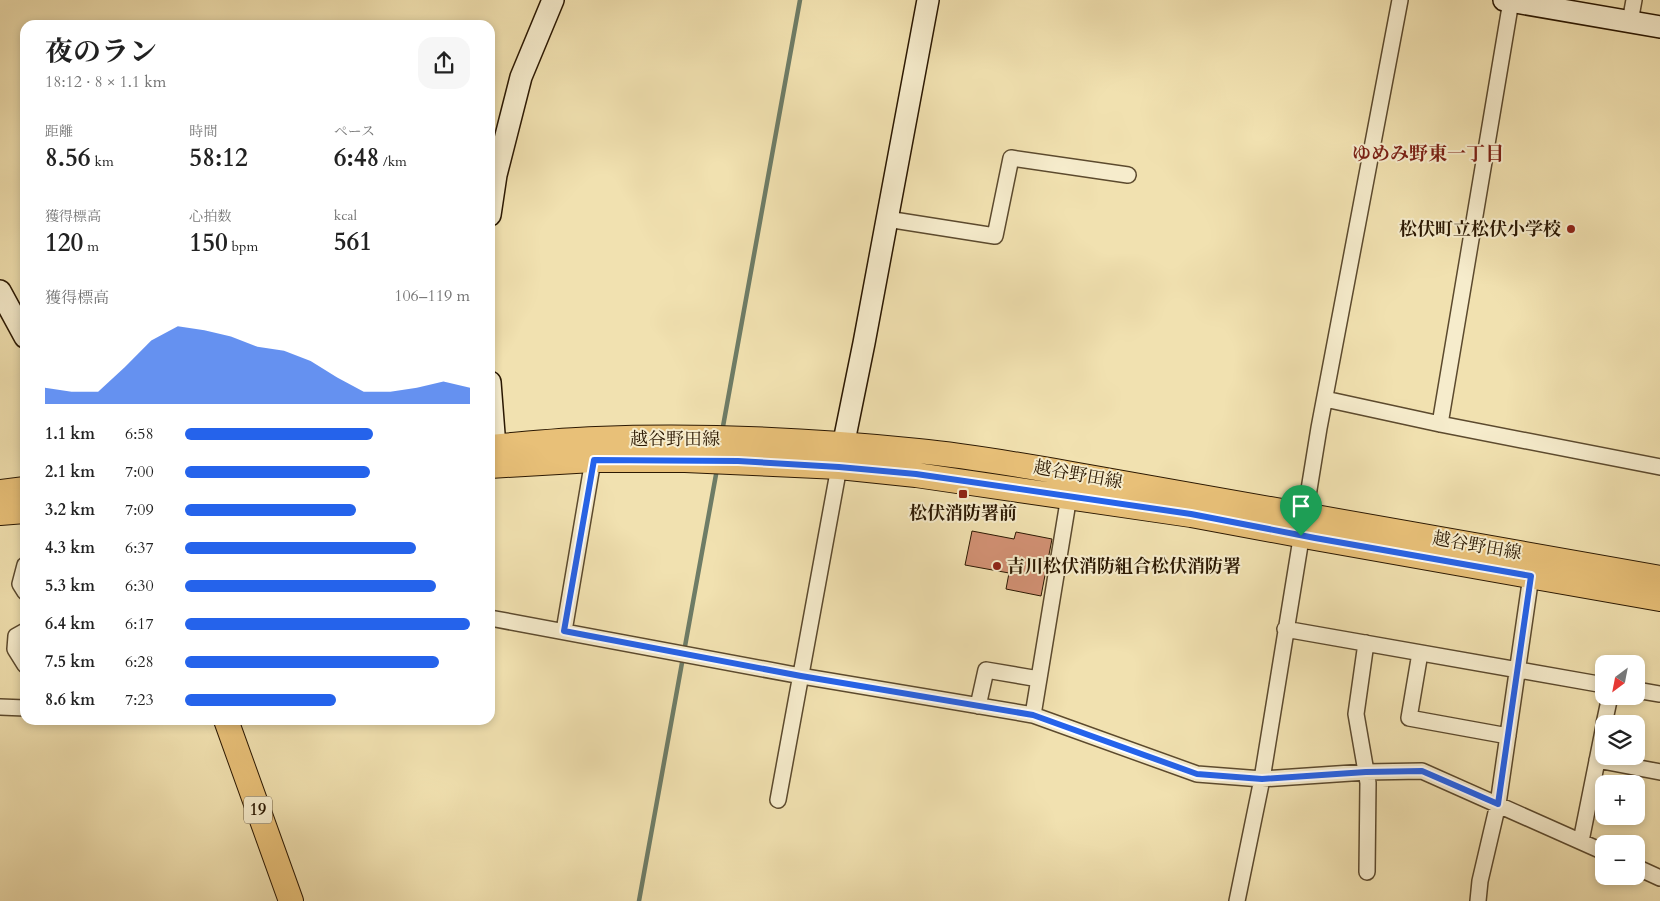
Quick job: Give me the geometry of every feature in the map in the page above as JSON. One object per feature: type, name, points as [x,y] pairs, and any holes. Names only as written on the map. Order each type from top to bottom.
[{"type":"main road","name":"越谷野田線","points":[[495,453],[596,439],[737,439],[841,456],[971,482],[1191,514],[1303,526],[1660,578]]},
{"type":"main road","name":"越谷野田線","points":[[495,453],[594,460],[730,461],[919,451],[984,459],[1531,576],[1660,599]]},
{"type":"main road","points":[[0,492],[20,490]]},
{"type":"main road","points":[[0,513],[20,511]]},
{"type":"main road","name":"19","points":[[228,725],[290,901]]},
{"type":"street","points":[[495,182],[521,77],[553,0]]},
{"type":"street","points":[[778,800],[928,0]]},
{"type":"street","points":[[1237,901],[1262,779],[1303,526],[1400,0]]},
{"type":"street","points":[[1630,22],[1634,0]]},
{"type":"street","points":[[1440,424],[1507,1],[1660,28]]},
{"type":"street","points":[[887,219],[995,236],[1011,158],[1128,175]]},
{"type":"street","points":[[0,291],[20,328]]},
{"type":"street","points":[[1326,399],[1440,424],[1660,467]]},
{"type":"street","points":[[564,631],[594,460]]},
{"type":"street","points":[[1033,715],[1069,496]]},
{"type":"street","points":[[1478,901],[1480,881],[1498,804],[1531,576]]},
{"type":"street","points":[[495,619],[801,676],[1033,715],[1197,774],[1262,779],[1366,772],[1422,771],[1595,848]]},
{"type":"street","points":[[1285,629],[1595,683]]},
{"type":"street","points":[[20,634],[16,636],[15,649],[20,657]]},
{"type":"street","points":[[1366,643],[1356,714],[1368,783],[1367,872]]},
{"type":"street","points":[[1420,653],[1409,718],[1508,736]]},
{"type":"street","points":[[978,706],[986,670],[1039,679]]},
{"type":"street","points":[[1645,692],[1660,694]]},
{"type":"street","points":[[0,707],[20,708]]},
{"type":"street","points":[[1581,841],[1596,765]]},
{"type":"street","points":[[1623,765],[1660,772]]},
{"type":"street","points":[[1645,871],[1660,878]]},
{"type":"building","points":[[972,531],[1014,539],[1016,532],[1052,539],[1041,596],[1006,589],[1009,573],[965,565]]},
{"type":"waterway","points":[[722,432],[800,0]]},
{"type":"waterway","points":[[639,901],[717,469]]},
{"type":"place","name":"松伏町立松伏小学校","points":[[1571,229]]},
{"type":"place","name":"松伏消防署前","points":[[963,494]]},
{"type":"place","name":"吉川松伏消防組合松伏消防署","points":[[997,566]]},
{"type":"district","name":"ゆめみ野東一丁目","points":[[1428,154]]},
{"type":"route","points":[[594,460],[738,461],[916,474],[1191,514],[1301,536],[1531,576],[1498,804],[1422,771],[1366,772],[1262,779],[1197,774],[1033,715],[801,676],[564,631],[594,460]]}]
